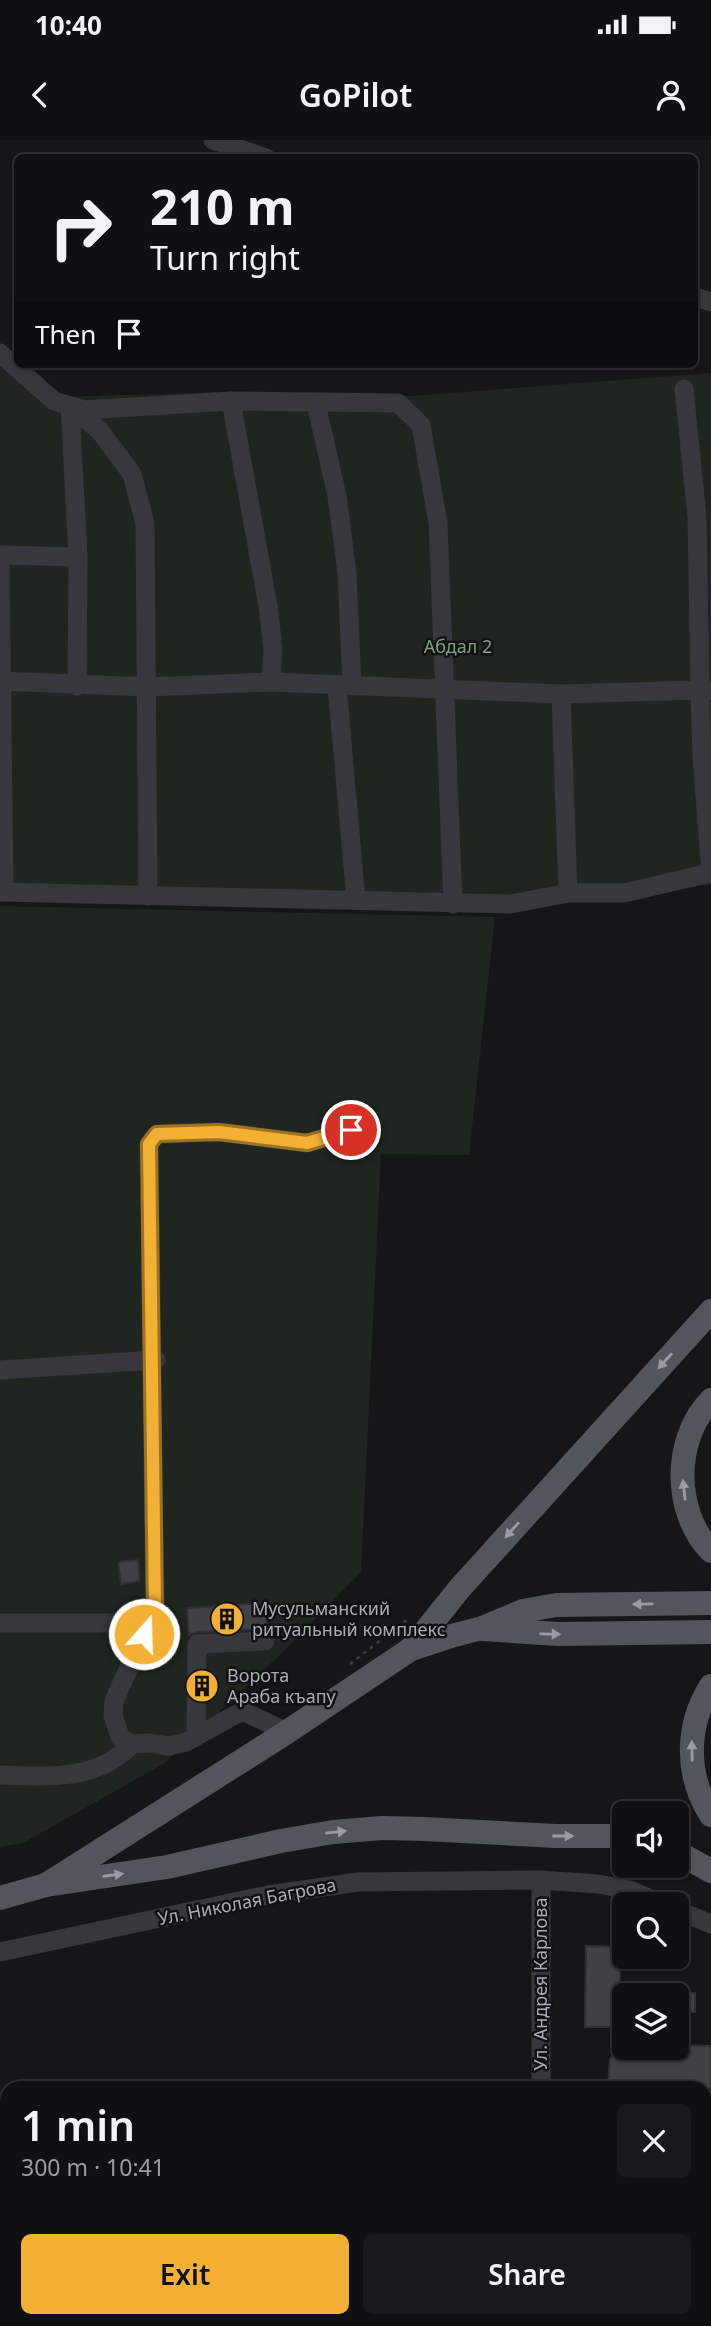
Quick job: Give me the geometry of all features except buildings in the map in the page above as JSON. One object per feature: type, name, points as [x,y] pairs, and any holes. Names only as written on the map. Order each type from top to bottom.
[{"type":"main road","points":[[411,1649],[460,1588],[711,1311]]},
{"type":"main road","points":[[711,1401],[703,1409],[690,1433],[684,1457],[683,1487],[689,1517],[703,1543],[711,1551]]},
{"type":"main road","points":[[46,1885],[287,1732],[411,1649],[482,1628],[523,1611],[556,1605],[711,1603]]},
{"type":"main road","points":[[482,1628],[558,1634],[711,1632]]},
{"type":"main road","points":[[711,1686],[700,1704],[691,1735],[692,1767],[704,1804],[711,1815]]},
{"type":"main road","points":[[0,1898],[46,1885],[167,1867],[281,1841],[345,1831],[424,1829],[612,1836]]},
{"type":"main road","points":[[689,1859],[711,1871]]},
{"type":"street","points":[[213,140],[254,154]]},
{"type":"street","points":[[0,353],[14,365]]},
{"type":"street","points":[[17,368],[54,401],[85,410],[231,401],[398,403],[421,425],[438,523],[453,904]]},
{"type":"street","points":[[78,557],[0,556],[2,892],[511,904],[568,893],[624,892],[710,873],[702,758],[706,690],[704,516],[684,389]]},
{"type":"street","points":[[231,401],[268,606],[273,649],[271,682]]},
{"type":"street","points":[[316,403],[337,496],[347,573],[344,686],[356,900]]},
{"type":"street","points":[[70,406],[78,557],[76,685]]},
{"type":"street","points":[[70,406],[100,431],[132,474],[145,524],[148,897]]},
{"type":"street","points":[[1,681],[148,687],[271,682],[561,694],[706,690]]},
{"type":"street","points":[[561,694],[568,893]]},
{"type":"street","points":[[287,1732],[242,1711],[186,1742],[169,1746],[132,1744],[120,1737],[113,1715],[114,1701],[144,1634],[148,1618],[155,1609],[154,1360],[149,1144],[157,1134],[219,1132],[307,1143],[351,1130]]},
{"type":"street","points":[[0,1370],[154,1360]]},
{"type":"street","points":[[0,1623],[132,1623],[144,1634]]},
{"type":"street","points":[[195,1737],[198,1644],[265,1641]]},
{"type":"street","points":[[0,1775],[58,1777],[78,1774],[103,1767],[121,1756],[132,1744]]},
{"type":"street","name":"Ул. Николая Багрова","points":[[0,1952],[268,1895],[358,1882],[541,1880],[598,1884],[635,1892]]},
{"type":"street","name":"Ул. Андрея Карлова","points":[[541,1880],[541,2081]]},
{"type":"street","points":[[689,1915],[711,1924]]},
{"type":"path","points":[[344,1669],[416,1612]]},
{"type":"green space","name":"Абдал 2","points":[[0,347],[14,359],[14,368],[24,368],[58,397],[230,392],[412,396],[711,373],[711,885],[511,901],[0,895]]},
{"type":"green space","points":[[0,906],[495,917],[469,1155],[381,1154],[361,1572],[287,1648],[165,1763],[23,1843],[0,1847]]},
{"type":"place","name":"Мусульманский ритуальный комплекс","points":[[227,1619]]},
{"type":"place","name":"Ворота Араба къапу","points":[[202,1686]]},
{"type":"route","points":[[144,1634],[148,1618],[155,1609],[149,1144],[157,1134],[177,1132],[219,1132],[307,1143],[351,1130]]}]
